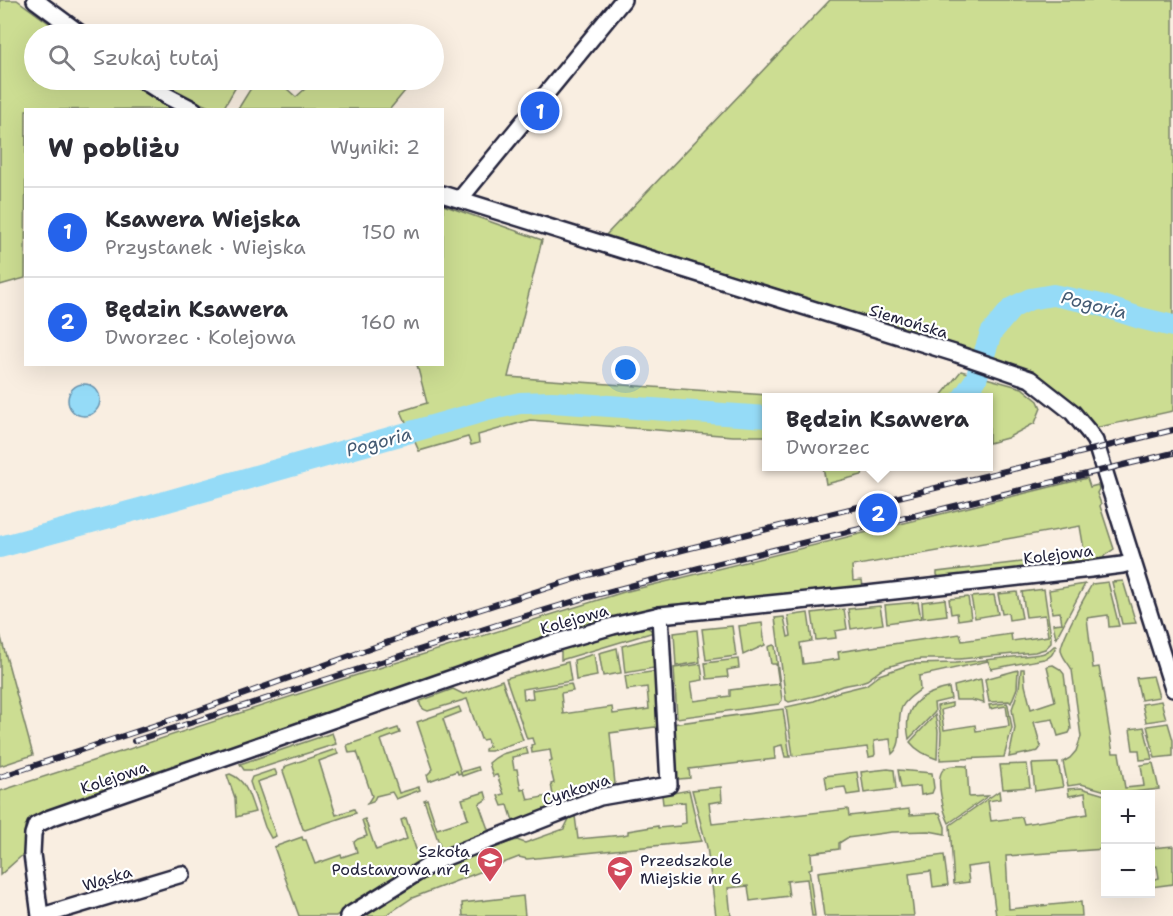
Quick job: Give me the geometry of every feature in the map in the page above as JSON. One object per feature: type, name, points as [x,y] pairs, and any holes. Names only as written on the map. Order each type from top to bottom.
[{"type":"street","points":[[35,0],[67,24]]},
{"type":"street","points":[[460,199],[623,0]]},
{"type":"street","points":[[158,90],[190,108]]},
{"type":"street","name":"Siemońska","points":[[444,195],[957,354],[1030,379],[1072,412],[1088,430],[1097,448],[1173,689]]},
{"type":"street","name":"Kolejowa","points":[[41,916],[32,854],[36,825],[50,818],[547,645],[660,615],[1091,569],[1133,562]]},
{"type":"street","name":"Cynkowa","points":[[348,916],[436,861],[600,797],[669,785],[660,615]]},
{"type":"street","name":"Wąska","points":[[41,916],[182,874]]},
{"type":"green space","points":[[0,0],[17,0],[50,24],[24,24],[24,90],[141,90],[168,108],[24,108],[24,278],[0,285]]},
{"type":"green space","points":[[830,0],[1173,0],[1173,411],[1095,428],[1032,376],[998,359],[606,235]]},
{"type":"green space","points":[[169,90],[234,90],[224,108],[212,108]]},
{"type":"green space","points":[[250,90],[288,90],[296,97],[304,90],[406,90],[391,108],[239,108]]},
{"type":"green space","points":[[444,205],[542,240],[508,377],[762,395],[762,436],[733,436],[530,420],[478,435],[479,443],[471,445],[468,437],[419,451],[401,411],[427,403],[417,366],[444,366]]},
{"type":"green space","points":[[961,371],[1022,388],[1038,401],[1041,408],[1035,423],[1007,438],[993,442],[993,393],[943,393]]},
{"type":"green space","points":[[824,471],[863,471],[862,475],[826,484]]},
{"type":"green space","points":[[1087,478],[1090,487],[1098,485],[1100,506],[1114,549],[1104,556],[1104,562],[1037,569],[1037,561],[1085,555],[1080,526],[852,566],[853,581],[862,580],[863,587],[695,604],[120,788],[30,820],[25,826],[26,852],[0,875],[0,791],[363,673],[624,592]]},
{"type":"green space","points":[[1030,561],[1031,569],[941,579],[937,575],[937,572]]},
{"type":"green space","points":[[1123,581],[1136,623],[1122,624],[1112,582]]},
{"type":"green space","points":[[1108,582],[1119,626],[1109,627],[1108,615],[1087,618],[1093,668],[1099,667],[1113,753],[1119,753],[1125,788],[1144,786],[1141,765],[1153,763],[1159,789],[1102,790],[1081,784],[1068,786],[1063,762],[1076,751],[1081,737],[1072,670],[1062,655],[1061,649],[1069,626],[1092,584]]},
{"type":"green space","points":[[1085,584],[1056,638],[1053,624],[1062,623],[1060,612],[1052,613],[1049,590]]},
{"type":"green space","points":[[1044,589],[1051,637],[1051,643],[1045,649],[1035,652],[960,659],[907,661],[884,668],[867,680],[858,683],[842,686],[819,695],[789,702],[786,700],[775,618],[784,617],[788,637],[791,636],[788,616],[808,613],[812,641],[800,643],[803,664],[839,659],[838,652],[960,634],[962,641],[1011,634],[1012,641],[1048,636],[1045,615],[1026,617],[1022,592]]},
{"type":"green space","points":[[1017,592],[1022,618],[1009,620],[1008,613],[1002,614],[998,594]]},
{"type":"green space","points":[[994,595],[998,614],[975,618],[971,597]]},
{"type":"green space","points":[[968,597],[971,618],[958,620],[957,613],[951,614],[949,599]]},
{"type":"green space","points":[[945,599],[947,615],[923,618],[922,602]]},
{"type":"green space","points":[[918,602],[921,618],[887,623],[885,605]]},
{"type":"green space","points":[[880,606],[883,624],[851,629],[848,609]]},
{"type":"green space","points":[[844,609],[847,629],[835,631],[836,638],[816,640],[812,613]]},
{"type":"green space","points":[[762,623],[765,645],[743,655],[739,626]]},
{"type":"green space","points":[[638,625],[645,626],[654,632],[561,660],[561,648]]},
{"type":"green space","points":[[732,626],[736,656],[706,660],[702,629]]},
{"type":"green space","points":[[697,630],[700,662],[676,666],[674,633]]},
{"type":"green space","points":[[0,634],[33,755],[0,766]]},
{"type":"green space","points":[[652,638],[654,668],[625,673],[622,646]]},
{"type":"green space","points":[[775,646],[782,700],[779,704],[677,718],[674,668],[701,664],[703,680],[691,682],[694,701],[730,696],[730,690],[779,684],[776,664],[771,664],[768,647]]},
{"type":"green space","points":[[1056,646],[1052,654],[1044,659],[991,669],[988,661],[919,676],[920,690],[902,707],[898,744],[892,754],[890,739],[874,741],[875,754],[869,757],[867,747],[793,756],[786,707],[866,685],[879,675],[911,664],[956,663],[1036,655],[1047,652]]},
{"type":"green space","points":[[617,648],[621,673],[603,676],[599,653]]},
{"type":"green space","points":[[594,654],[597,676],[576,680],[574,660]]},
{"type":"green space","points":[[738,659],[739,668],[727,670],[728,677],[707,679],[705,663]]},
{"type":"green space","points":[[568,662],[571,681],[523,689],[524,699],[533,698],[532,690],[571,684],[573,691],[561,693],[563,714],[612,707],[613,714],[649,709],[647,687],[627,690],[625,676],[657,671],[662,732],[655,727],[610,733],[615,784],[621,790],[442,852],[424,800],[427,799],[437,829],[468,819],[462,799],[485,792],[487,799],[479,804],[489,832],[514,824],[508,805],[502,806],[498,796],[504,794],[497,775],[493,776],[489,763],[502,754],[526,747],[528,754],[512,757],[521,790],[525,789],[528,800],[553,795],[550,750],[532,753],[531,745],[534,744],[532,738],[527,739],[506,678]]},
{"type":"green space","points":[[1053,665],[1064,674],[1071,729],[1069,733],[1058,736],[1053,719],[1034,722],[1041,747],[1038,751],[1009,757],[1015,728],[1012,709],[1019,688],[1021,669],[1024,669],[1031,709],[1055,701],[1047,666]]},
{"type":"green space","points":[[1018,670],[1017,688],[1011,703],[1009,701],[989,702],[985,679]]},
{"type":"green space","points":[[1153,676],[1159,697],[1141,700],[1136,678]]},
{"type":"green space","points":[[981,679],[984,703],[956,700],[954,686]]},
{"type":"green space","points":[[502,680],[523,740],[491,751],[485,751],[489,746],[487,739],[481,739],[467,699],[428,711],[420,705],[420,701],[453,689],[463,694]]},
{"type":"green space","points":[[949,688],[951,699],[934,703],[935,712],[909,739],[908,718],[915,703],[929,694]]},
{"type":"green space","points":[[1161,701],[1166,719],[1146,722],[1142,704]]},
{"type":"green space","points":[[952,703],[952,707],[941,710],[944,730],[975,725],[976,731],[1009,726],[1006,706],[990,709],[989,705],[1007,703],[1012,728],[1004,757],[940,760],[941,732],[937,706]]},
{"type":"green space","points":[[459,707],[461,712],[443,719],[461,772],[478,767],[479,770],[462,776],[457,771],[429,781],[427,775],[433,769],[417,722]]},
{"type":"green space","points":[[783,709],[790,757],[785,757],[782,745],[774,747],[775,759],[689,769],[690,778],[677,778],[672,724]]},
{"type":"green space","points":[[935,715],[938,731],[937,759],[922,752],[910,742]]},
{"type":"green space","points":[[1168,723],[1173,740],[1173,756],[1155,758],[1147,726]]},
{"type":"green space","points":[[1144,727],[1152,759],[1140,760],[1139,750],[1133,750],[1130,729]]},
{"type":"green space","points":[[398,728],[400,733],[381,740],[399,793],[419,787],[420,790],[396,799],[392,792],[376,796],[373,802],[367,804],[372,796],[357,752],[349,753],[347,745]]},
{"type":"green space","points":[[332,733],[336,744],[255,770],[244,770],[240,764]]},
{"type":"green space","points":[[336,749],[338,754],[319,761],[336,815],[354,809],[356,813],[305,830],[283,771],[286,766]]},
{"type":"green space","points":[[1058,763],[1063,787],[1035,791],[1032,764]]},
{"type":"green space","points":[[1027,764],[1030,787],[1003,789],[1000,765]]},
{"type":"green space","points":[[949,766],[967,766],[969,797],[988,796],[949,823],[941,795],[941,773]]},
{"type":"green space","points":[[273,770],[277,775],[257,782],[276,836],[271,838],[250,782],[252,777]]},
{"type":"green space","points":[[894,770],[896,789],[864,793],[861,772]]},
{"type":"green space","points":[[898,770],[932,773],[934,788],[932,793],[921,795],[920,786],[901,788]]},
{"type":"green space","points":[[857,772],[860,793],[847,795],[845,787],[827,789],[825,776]]},
{"type":"green space","points":[[230,774],[244,785],[255,812],[236,817],[235,798],[227,775]]},
{"type":"green space","points":[[721,787],[722,801],[709,803],[712,824],[848,809],[849,816],[909,809],[910,815],[940,813],[945,834],[929,831],[892,832],[847,838],[839,843],[839,849],[811,853],[812,868],[809,869],[815,916],[812,916],[807,879],[787,881],[789,896],[750,901],[748,886],[728,888],[731,916],[716,916],[707,847],[692,790]]},
{"type":"green space","points":[[1081,788],[1101,794],[1101,849],[1006,856],[1009,909],[1081,902],[1082,916],[996,916],[989,864],[967,867],[969,882],[954,884],[950,825],[999,791],[1000,799],[988,801],[991,821],[1022,817],[1024,824],[1088,814],[1085,793],[1069,796],[1068,789]]},
{"type":"green space","points":[[689,790],[702,841],[527,859],[519,857],[412,898],[385,916],[363,916],[436,868],[463,856],[517,840],[525,843],[564,829],[570,817],[575,816],[578,839],[623,835],[628,834],[628,831],[658,826],[658,828],[680,826],[686,823],[685,802],[663,804],[662,795]]},
{"type":"green space","points":[[406,818],[420,862],[336,916],[299,916],[274,847],[302,837],[306,840],[315,864],[357,852],[354,842],[367,836],[362,820],[365,819],[376,850],[407,839],[401,820]]},
{"type":"green space","points":[[1173,846],[1173,884],[1155,886],[1155,879],[1159,878],[1157,866],[1155,866],[1155,848]]},
{"type":"green space","points":[[944,855],[948,885],[933,887],[931,871],[909,874],[914,916],[824,916],[818,872]]},
{"type":"green space","points":[[523,896],[525,916],[463,916],[462,903]]},
{"type":"water","points":[[84,384],[95,389],[100,400],[95,411],[84,416],[73,411],[68,400],[73,389]]},
{"type":"waterway","name":"Pogoria","points":[[966,393],[976,379],[991,333],[1012,308],[1030,299],[1053,295],[1097,304],[1173,326]]},
{"type":"waterway","name":"Pogoria","points":[[0,547],[520,403],[552,402],[762,417]]},
{"type":"railway","points":[[0,777],[186,715],[472,612],[588,575],[1173,430]]},
{"type":"railway","points":[[134,741],[588,597],[1173,453]]},
{"type":"place","name":"Ksawera Wiejska","points":[[540,111]]},
{"type":"place","name":"Będzin Ksawera","points":[[878,513]]},
{"type":"place","name":"Szkoła Podstawowa nr 4","points":[[490,883]]},
{"type":"place","name":"Przedszkole Miejskie nr 6","points":[[620,892]]}]
